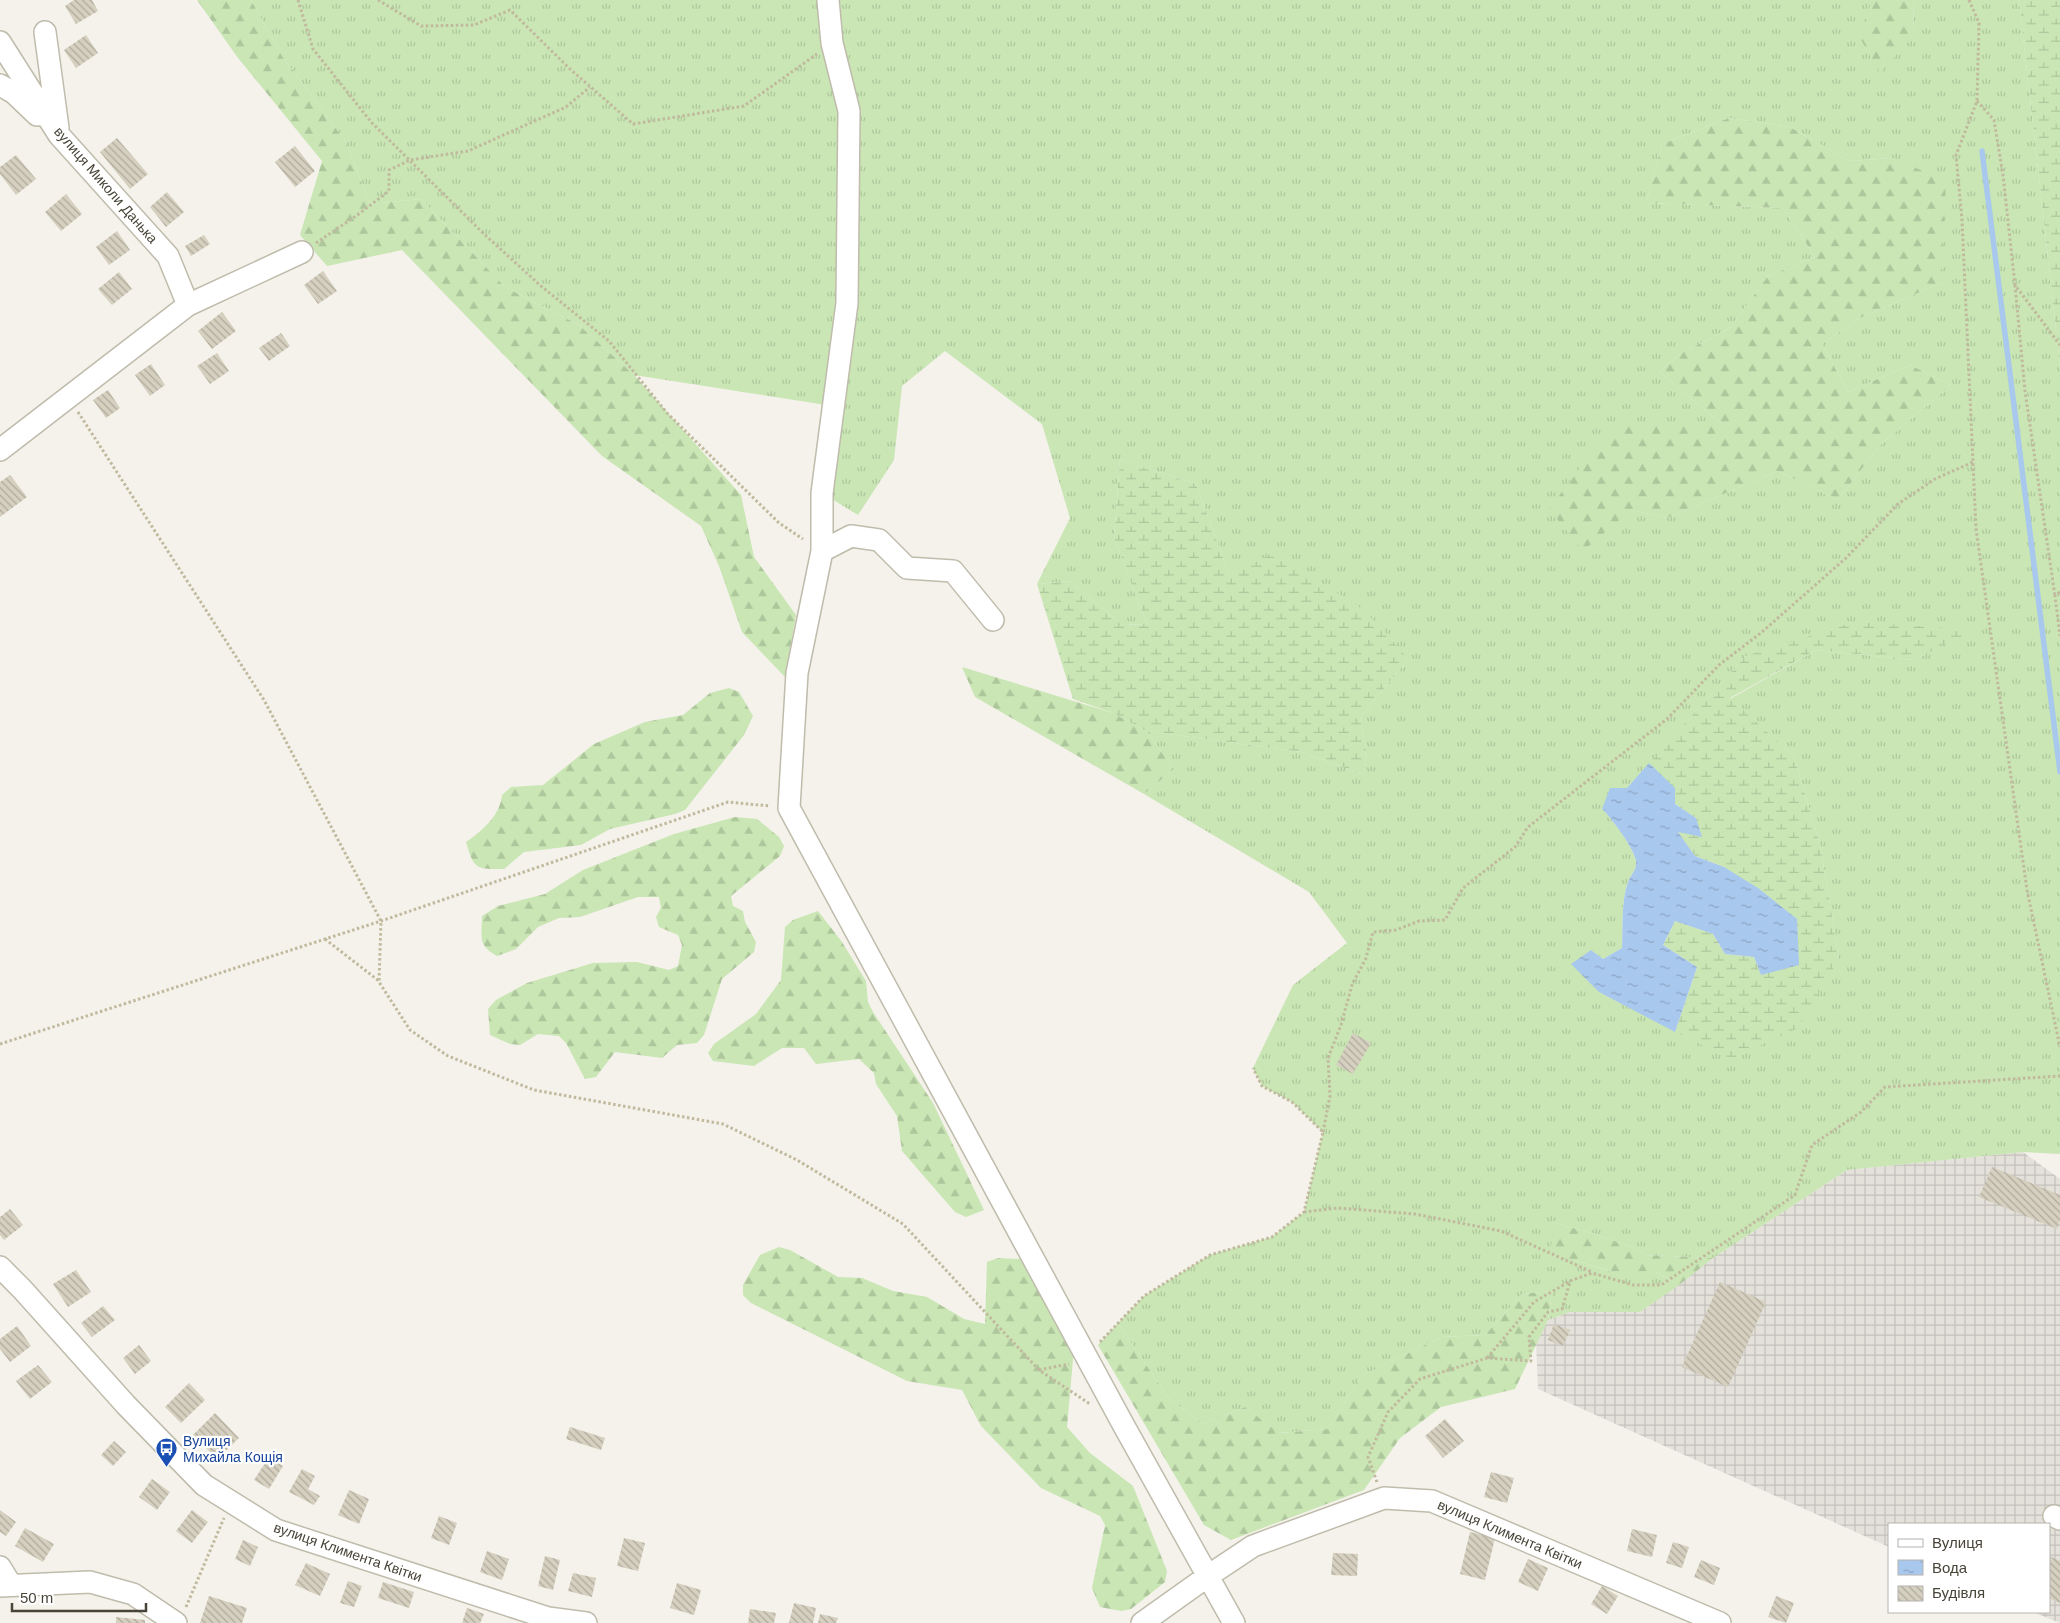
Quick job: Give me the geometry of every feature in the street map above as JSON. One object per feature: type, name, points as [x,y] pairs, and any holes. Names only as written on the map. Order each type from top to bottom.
[{"type":"street","points":[[828,0],[832,43],[849,111],[847,303],[822,493],[822,551],[797,673],[789,808],[1093,1353],[1234,1623]]},
{"type":"street","points":[[44,32],[59,135]]},
{"type":"street","name":"вулиця Миколи Данька","points":[[0,42],[59,135],[168,256],[188,305]]},
{"type":"street","points":[[0,86],[14,93],[59,135]]},
{"type":"street","points":[[0,450],[188,305],[302,252]]},
{"type":"street","points":[[822,551],[851,536],[879,540],[906,568],[953,571],[993,620]]},
{"type":"street","name":"вулиця Климента Квітки","points":[[0,1267],[126,1405],[204,1485],[276,1530],[548,1620],[586,1623]]},
{"type":"street","name":"вулиця Климента Квітки","points":[[1142,1623],[1253,1546],[1384,1498],[1432,1501],[1720,1623]]},
{"type":"street","points":[[4,1579],[90,1582],[133,1594],[180,1619]]},
{"type":"path","points":[[298,0],[313,49],[372,123],[484,234],[541,286],[609,341],[666,413],[779,523],[822,551]]},
{"type":"path","points":[[378,0],[421,26],[474,26],[510,10],[633,124],[744,106],[832,43]]},
{"type":"path","points":[[1969,0],[1979,23],[1977,101],[1956,155],[1962,220],[1976,529],[2027,890],[2060,1047]]},
{"type":"path","points":[[302,252],[356,216],[389,191],[389,170],[410,160],[468,150],[566,107],[590,86]]},
{"type":"path","points":[[1977,101],[1994,120],[2003,175],[2025,391],[2060,636]]},
{"type":"path","points":[[2015,285],[2060,345]]},
{"type":"path","points":[[68,397],[264,700],[381,921],[379,982]]},
{"type":"path","points":[[1304,1212],[1324,1132],[1330,1096],[1328,1058],[1341,1025],[1352,985],[1366,958],[1373,932],[1396,930],[1418,921],[1446,920],[1463,888],[1514,848],[1528,827],[1667,719],[1719,665],[1762,632],[1846,558],[1898,504],[1935,479],[1973,462]]},
{"type":"path","points":[[2055,596],[2060,592]]},
{"type":"path","points":[[0,1044],[381,921],[728,802],[789,808]]},
{"type":"path","points":[[325,939],[379,982],[410,1030],[448,1056],[534,1090],[723,1124],[797,1160],[903,1224],[1039,1370],[1093,1406]]},
{"type":"path","points":[[1252,1068],[1262,1086],[1292,1102],[1324,1132]]},
{"type":"path","points":[[1039,1370],[1093,1353],[1144,1296],[1210,1255],[1272,1237],[1304,1212],[1338,1208],[1415,1214],[1501,1232],[1592,1272],[1633,1285],[1661,1285],[1795,1195],[1812,1144],[1861,1112],[1885,1087],[2060,1076]]},
{"type":"path","points":[[1488,1358],[1534,1302],[1592,1272]]},
{"type":"path","points":[[1384,1498],[1368,1457],[1388,1412],[1420,1379],[1488,1358],[1532,1361],[1529,1337],[1548,1312],[1562,1309],[1570,1282]]},
{"type":"path","points":[[180,1619],[231,1502]]},
{"type":"shaded area","points":[[2023,1152],[2060,1179],[2060,1623],[2035,1613],[2050,1613],[2050,1523],[1888,1523],[1888,1547],[1538,1389],[1536,1342],[1548,1320],[1570,1312],[1640,1312],[1713,1258],[1847,1170]]},
{"type":"green space","points":[[197,0],[251,0],[282,56],[346,142],[370,204],[421,199],[505,287],[579,325],[634,375],[741,495],[754,557],[796,615],[785,677],[742,632],[719,566],[701,526],[602,456],[402,250],[327,266],[300,235],[322,161],[238,58]]},
{"type":"green space","points":[[251,0],[1872,0],[1914,35],[1913,0],[2019,0],[2060,365],[2060,1154],[2023,1152],[1847,1170],[1713,1258],[1645,1255],[1640,1250],[1595,1234],[1552,1222],[1552,1254],[1611,1271],[1654,1271],[1679,1285],[1640,1312],[1570,1312],[1548,1320],[1552,1291],[1522,1294],[1485,1335],[1441,1337],[1360,1377],[1329,1429],[1278,1433],[1245,1407],[1204,1424],[1169,1399],[1118,1323],[1144,1296],[1210,1255],[1272,1237],[1304,1212],[1323,1132],[1292,1102],[1262,1086],[1253,1068],[1293,985],[1347,943],[1309,892],[1144,794],[1174,769],[1146,731],[1302,752],[1364,775],[1366,748],[1360,718],[1408,659],[1230,577],[1196,484],[1120,460],[1114,538],[1147,624],[1122,625],[1070,581],[1037,584],[1070,518],[1042,424],[945,351],[902,386],[894,460],[858,515],[822,493],[833,406],[634,375],[579,325],[505,287],[421,199],[370,204],[346,142],[282,56]],"holes":[[[1729,118],[1790,127],[1849,161],[1893,158],[1941,283],[1860,318],[1822,344],[1848,392],[1910,365],[1951,385],[1880,445],[1838,500],[1778,471],[1667,518],[1631,510],[1612,425],[1723,425],[1660,372],[1678,355],[1730,328],[1768,276],[1815,257],[1783,208],[1646,203],[1662,144]],[[1974,630],[1914,660],[1816,650],[1730,699],[1794,757],[1820,844],[1839,959],[1731,1059],[1599,992],[1591,950],[1603,959],[1622,948],[1624,898],[1628,882],[1636,864],[1635,856],[1627,842],[1602,809],[1627,788],[1746,656]]]},
{"type":"green space","points":[[1872,0],[1913,0],[1914,35],[1880,73],[1859,36]]},
{"type":"green space","points":[[2019,0],[2060,0],[2060,365]]},
{"type":"green space","points":[[1729,118],[1790,127],[1849,161],[1893,158],[1946,181],[1941,283],[1860,318],[1822,344],[1848,392],[1910,365],[1951,385],[1880,445],[1838,500],[1778,471],[1667,518],[1631,510],[1583,551],[1549,509],[1612,425],[1723,425],[1660,372],[1678,355],[1730,328],[1768,276],[1815,257],[1783,208],[1646,203],[1662,144]]},
{"type":"green space","points":[[1120,460],[1196,484],[1230,577],[1270,554],[1356,604],[1379,625],[1408,659],[1360,718],[1366,748],[1364,775],[1302,752],[1146,731],[1113,713],[1073,699],[1037,584],[1070,581],[1122,625],[1147,624],[1114,538]]},
{"type":"green space","points":[[1854,622],[1975,630],[1914,660],[1816,650],[1730,698],[1794,757],[1820,844],[1839,959],[1798,1028],[1731,1059],[1675,1032],[1697,967],[1663,945],[1675,921],[1713,934],[1725,954],[1754,957],[1761,975],[1775,970],[1724,867],[1695,856],[1677,831],[1696,818],[1675,804],[1649,763],[1746,656]]},
{"type":"green space","points":[[962,667],[1113,713],[1146,731],[1174,769],[1144,794],[975,697]]},
{"type":"green space","points":[[729,688],[739,692],[753,716],[744,735],[685,810],[610,829],[581,845],[524,852],[504,869],[482,868],[474,863],[466,842],[478,833],[494,816],[501,803],[502,795],[511,787],[543,785],[594,744],[645,722],[683,715],[710,693]]},
{"type":"green space","points":[[735,817],[757,819],[779,837],[784,846],[780,856],[731,896],[733,906],[743,911],[745,922],[756,942],[754,952],[722,979],[704,1035],[697,1043],[677,1045],[662,1058],[615,1052],[596,1077],[585,1079],[566,1043],[559,1036],[538,1034],[520,1045],[510,1044],[490,1035],[488,1009],[496,1000],[527,983],[593,963],[637,962],[669,970],[678,966],[682,945],[678,935],[659,927],[656,917],[661,908],[659,897],[638,897],[580,917],[559,918],[538,927],[516,949],[497,956],[483,944],[481,935],[482,916],[498,906],[545,894],[583,870],[674,834]]},
{"type":"green space","points":[[818,911],[842,942],[866,981],[868,1002],[873,1012],[933,1103],[984,1210],[966,1217],[955,1212],[902,1151],[897,1116],[876,1084],[874,1073],[859,1059],[816,1064],[804,1048],[782,1048],[754,1066],[713,1061],[708,1053],[714,1044],[756,1014],[781,980],[785,927],[793,920]]},
{"type":"green space","points":[[1552,1222],[1595,1234],[1640,1250],[1645,1255],[1713,1258],[1679,1285],[1654,1271],[1612,1271],[1551,1254]]},
{"type":"green space","points":[[779,1247],[790,1250],[838,1277],[862,1278],[893,1291],[927,1297],[964,1319],[985,1324],[987,1262],[998,1258],[1020,1259],[1074,1348],[1067,1427],[1090,1453],[1133,1486],[1167,1571],[1165,1582],[1131,1609],[1121,1611],[1100,1607],[1092,1588],[1105,1525],[1100,1516],[1041,1488],[981,1426],[962,1390],[907,1381],[751,1303],[743,1295],[743,1285],[760,1255]]},
{"type":"green space","points":[[1552,1291],[1548,1320],[1515,1389],[1441,1407],[1400,1438],[1364,1490],[1231,1540],[1204,1525],[1098,1345],[1118,1323],[1169,1399],[1204,1424],[1245,1407],[1279,1433],[1329,1429],[1360,1377],[1441,1337],[1485,1335],[1522,1294]]},
{"type":"water","points":[[1649,763],[1675,788],[1675,804],[1696,818],[1702,837],[1678,832],[1695,856],[1724,867],[1758,888],[1797,919],[1799,965],[1761,975],[1754,957],[1725,954],[1713,934],[1675,921],[1663,945],[1697,967],[1675,1032],[1599,992],[1571,964],[1591,950],[1603,959],[1622,948],[1624,898],[1628,882],[1636,867],[1636,861],[1632,849],[1602,809],[1610,788],[1627,788]]},
{"type":"building","points":[[74,0],[92,0],[98,11],[76,24],[65,6]]},
{"type":"building","points":[[86,35],[98,53],[76,68],[64,50]]},
{"type":"building","points":[[117,138],[148,174],[130,189],[100,152]]},
{"type":"building","points":[[295,146],[315,171],[295,187],[275,162]]},
{"type":"building","points":[[16,155],[36,179],[16,195],[0,174],[0,167]]},
{"type":"building","points":[[167,192],[184,212],[166,227],[150,207]]},
{"type":"building","points":[[66,194],[82,214],[61,231],[45,212]]},
{"type":"building","points":[[117,231],[130,250],[109,265],[96,247]]},
{"type":"building","points":[[204,235],[210,244],[191,256],[185,246]]},
{"type":"building","points":[[323,271],[337,291],[318,304],[304,285]]},
{"type":"building","points":[[119,272],[132,289],[112,305],[98,289]]},
{"type":"building","points":[[222,312],[236,331],[212,349],[198,331]]},
{"type":"building","points":[[281,333],[290,346],[269,361],[259,348]]},
{"type":"building","points":[[217,353],[229,371],[210,384],[197,366]]},
{"type":"building","points":[[151,364],[165,385],[150,396],[135,375]]},
{"type":"building","points":[[108,390],[120,408],[106,418],[93,400]]},
{"type":"building","points":[[10,475],[27,497],[0,517],[0,482]]},
{"type":"building","points":[[1353,1033],[1371,1043],[1353,1074],[1336,1065]]},
{"type":"building","points":[[1992,1167],[2060,1195],[2060,1220],[2057,1229],[1979,1197]]},
{"type":"building","points":[[10,1209],[23,1225],[4,1240],[0,1235],[0,1217]]},
{"type":"building","points":[[76,1270],[91,1292],[68,1307],[53,1284]]},
{"type":"building","points":[[1720,1282],[1766,1302],[1728,1387],[1682,1367]]},
{"type":"building","points":[[103,1306],[115,1320],[92,1337],[81,1323]]},
{"type":"building","points":[[1554,1324],[1570,1330],[1563,1346],[1548,1340]]},
{"type":"building","points":[[17,1326],[31,1346],[10,1362],[0,1349],[0,1339]]},
{"type":"building","points":[[139,1345],[151,1361],[135,1374],[123,1358]]},
{"type":"building","points":[[38,1365],[52,1382],[30,1399],[16,1381]]},
{"type":"building","points":[[189,1383],[205,1400],[181,1423],[165,1407]]},
{"type":"building","points":[[215,1413],[239,1438],[217,1459],[193,1435]]},
{"type":"building","points":[[1445,1419],[1464,1441],[1443,1458],[1425,1436]]},
{"type":"building","points":[[570,1427],[605,1438],[601,1450],[566,1439]]},
{"type":"building","points":[[114,1441],[126,1452],[113,1466],[101,1455]]},
{"type":"building","points":[[269,1457],[283,1466],[269,1489],[254,1480]]},
{"type":"building","points":[[302,1469],[315,1476],[308,1489],[320,1496],[314,1505],[289,1492]]},
{"type":"building","points":[[1491,1472],[1514,1478],[1507,1503],[1484,1497]]},
{"type":"building","points":[[152,1479],[170,1492],[157,1510],[139,1497]]},
{"type":"building","points":[[349,1490],[369,1499],[359,1524],[338,1515]]},
{"type":"building","points":[[0,1510],[16,1522],[6,1536],[0,1532]]},
{"type":"building","points":[[192,1510],[208,1522],[192,1543],[176,1531]]},
{"type":"building","points":[[439,1516],[457,1523],[449,1545],[431,1538]]},
{"type":"building","points":[[25,1528],[54,1544],[43,1562],[15,1546]]},
{"type":"building","points":[[1632,1529],[1657,1535],[1652,1557],[1627,1551]]},
{"type":"building","points":[[1470,1532],[1495,1538],[1485,1580],[1460,1574]]},
{"type":"building","points":[[624,1538],[645,1543],[638,1571],[617,1566]]},
{"type":"building","points":[[243,1540],[258,1547],[250,1566],[235,1559]]},
{"type":"building","points":[[1673,1542],[1689,1547],[1682,1568],[1666,1563]]},
{"type":"building","points":[[487,1551],[509,1559],[502,1580],[480,1572]]},
{"type":"building","points":[[1333,1553],[1358,1554],[1357,1576],[1331,1575]]},
{"type":"building","points":[[545,1556],[560,1560],[553,1590],[538,1586]]},
{"type":"building","points":[[2050,1556],[2060,1561],[2060,1603],[2050,1598]]},
{"type":"building","points":[[1528,1559],[1548,1568],[1538,1591],[1518,1582]]},
{"type":"building","points":[[1701,1560],[1720,1568],[1714,1585],[1694,1577]]},
{"type":"building","points":[[306,1563],[330,1574],[320,1596],[295,1585]]},
{"type":"building","points":[[573,1573],[596,1578],[592,1597],[568,1591]]},
{"type":"building","points":[[348,1581],[362,1586],[354,1607],[340,1603]]},
{"type":"building","points":[[383,1582],[414,1592],[409,1608],[378,1598]]},
{"type":"building","points":[[677,1583],[701,1590],[694,1615],[670,1608]]},
{"type":"building","points":[[1602,1586],[1618,1596],[1607,1614],[1591,1604]]},
{"type":"building","points":[[209,1596],[247,1608],[242,1623],[200,1623]]},
{"type":"building","points":[[1776,1596],[1794,1603],[1786,1623],[1768,1617]]},
{"type":"building","points":[[794,1603],[816,1608],[813,1623],[789,1623]]},
{"type":"building","points":[[467,1608],[484,1614],[480,1623],[462,1623]]},
{"type":"building","points":[[750,1609],[776,1613],[774,1623],[748,1623]]},
{"type":"building","points":[[820,1614],[838,1618],[836,1623],[818,1623]]},
{"type":"building","points":[[116,1617],[145,1620],[145,1623],[116,1623]]},
{"type":"waterway","points":[[1982,151],[2060,772]]},
{"type":"place","name":"Вулиця Михайла Кощія","points":[[167,1468]]}]
